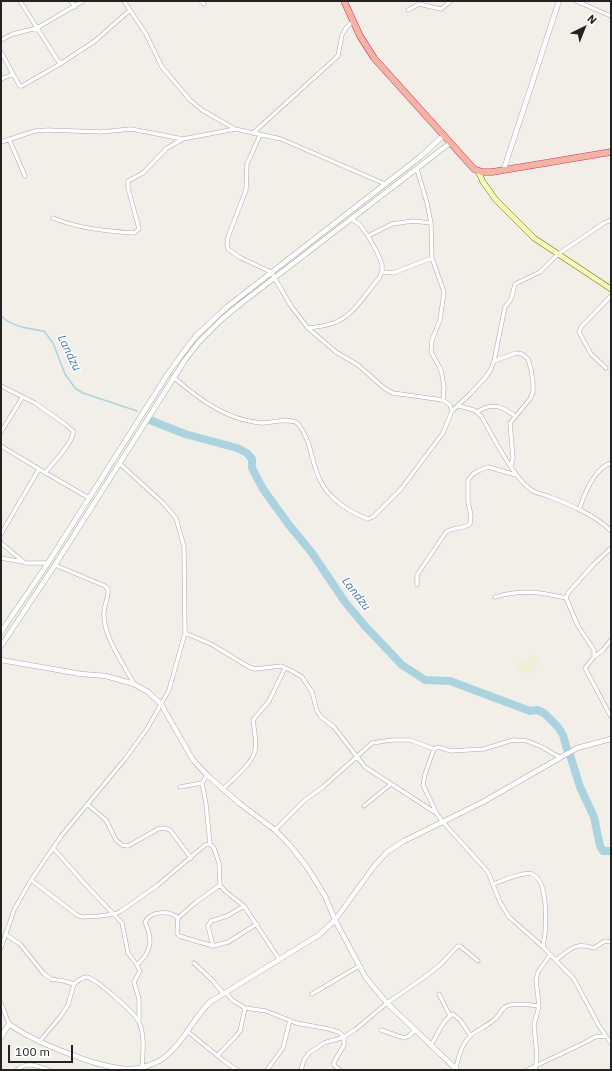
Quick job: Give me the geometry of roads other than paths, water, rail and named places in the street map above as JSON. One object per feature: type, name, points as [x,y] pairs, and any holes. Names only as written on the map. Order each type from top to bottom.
[{"type":"highway","points":[[344,1],[360,36],[374,58],[474,169],[478,171],[492,172],[611,152]]},
{"type":"main road","points":[[478,171],[483,182],[496,200],[515,221],[534,238],[557,255],[611,288]]},
{"type":"street","points":[[20,1],[60,64]]},
{"type":"street","points":[[71,1],[75,6]]},
{"type":"street","points":[[1,40],[13,34],[37,28],[83,1]]},
{"type":"street","points":[[408,10],[419,4],[441,9],[452,1]]},
{"type":"street","points":[[504,169],[559,1]]},
{"type":"street","points":[[576,1],[611,16]]},
{"type":"street","points":[[126,2],[146,34],[162,67],[190,100],[202,110],[235,129],[281,139],[385,184]]},
{"type":"street","points":[[1,52],[20,86],[22,86],[60,64],[95,41],[130,10]]},
{"type":"street","points":[[253,133],[338,56],[342,35],[346,28],[353,22]]},
{"type":"street","points":[[1,79],[13,74]]},
{"type":"street","points":[[1,142],[35,131],[48,130],[101,132],[131,129],[183,139]]},
{"type":"street","points":[[53,218],[70,225],[85,228],[134,233],[139,229],[128,188],[128,181],[143,173],[166,148],[183,139],[235,129]]},
{"type":"street","points":[[260,135],[247,164],[246,190],[228,237],[228,249],[239,257],[271,272],[291,306],[308,328],[336,352],[358,365],[384,388],[393,393],[443,400],[450,405],[452,411]]},
{"type":"street","points":[[1,632],[48,563],[88,498],[182,354],[210,322],[271,272],[420,157],[444,136]]},
{"type":"street","points":[[9,139],[25,176]]},
{"type":"street","points":[[1,646],[55,566],[173,377],[198,343],[222,319],[450,143]]},
{"type":"street","points":[[417,169],[431,222],[432,258],[444,292],[440,320],[432,340],[431,352],[440,368],[442,375],[444,388],[443,400]]},
{"type":"street","points":[[308,328],[330,324],[347,316],[379,278],[382,272],[382,264],[368,236],[360,224],[352,219]]},
{"type":"street","points":[[173,377],[198,398],[218,410],[249,421],[264,423],[278,421],[298,423],[306,438],[320,479],[328,494],[344,507],[368,519],[373,516],[400,489],[443,433],[452,411],[492,369],[505,307],[511,298],[515,284],[540,272],[557,255],[604,223],[611,220]]},
{"type":"street","points":[[368,236],[392,224],[412,221],[431,222]]},
{"type":"street","points":[[382,272],[393,273],[432,258]]},
{"type":"street","points":[[606,368],[591,354],[579,332],[581,327],[611,296]]},
{"type":"street","points":[[494,361],[516,353],[522,354],[528,359],[533,382],[533,392],[530,399],[512,420],[510,427],[513,452],[513,458],[510,466]]},
{"type":"street","points":[[1,386],[22,398],[35,403],[73,431],[74,436],[45,473]]},
{"type":"street","points":[[1,432],[22,398]]},
{"type":"street","points":[[458,406],[478,412],[516,475],[533,491],[579,510],[605,525],[611,531]]},
{"type":"street","points":[[478,412],[488,407],[497,406],[505,409],[515,416]]},
{"type":"street","points":[[1,446],[88,498]]},
{"type":"street","points":[[1,948],[14,910],[31,880],[53,848],[87,804],[125,759],[147,729],[169,690],[185,633],[184,548],[176,518],[163,503],[120,463]]},
{"type":"street","points":[[579,510],[591,482],[611,463]]},
{"type":"street","points":[[417,585],[417,575],[446,532],[451,529],[470,524],[468,480],[472,474],[488,467],[516,475]]},
{"type":"street","points":[[1,534],[39,469]]},
{"type":"street","points":[[1,543],[25,563]]},
{"type":"street","points":[[594,657],[594,650],[578,626],[566,598],[568,593],[593,565],[611,548]]},
{"type":"street","points":[[1,558],[25,563],[48,563]]},
{"type":"street","points":[[55,566],[105,586],[108,589],[104,614],[106,627],[134,684]]},
{"type":"street","points":[[495,597],[510,592],[522,591],[566,598]]},
{"type":"street","points":[[185,633],[211,644],[249,667],[255,669],[281,666],[302,677],[312,692],[321,717],[334,727],[365,767],[437,814]]},
{"type":"street","points":[[611,640],[585,668],[611,717]]},
{"type":"street","points":[[1,660],[81,674],[106,676],[134,684],[148,692],[161,704],[193,760],[207,775],[275,830],[289,844],[307,867],[325,896],[335,920],[366,978],[386,1003],[456,1070]]},
{"type":"street","points":[[223,789],[247,765],[253,755],[255,749],[253,720],[269,701],[285,668]]},
{"type":"street","points":[[1,1003],[9,1024],[21,1033],[95,1063],[130,1069],[142,1068],[161,1060],[177,1046],[200,1011],[210,1002],[318,935],[335,920],[368,872],[387,852],[404,841],[442,821],[483,802],[577,748],[611,739]]},
{"type":"street","points":[[275,830],[304,800],[323,787],[372,743],[392,740],[410,740],[434,749],[438,748],[451,751],[484,749],[513,740],[527,741],[560,757]]},
{"type":"street","points":[[434,749],[425,774],[423,785],[437,814],[488,872],[500,902],[509,917],[543,947],[574,979],[605,1036],[611,1043]]},
{"type":"street","points":[[207,775],[202,783],[206,804],[210,844],[214,848],[219,864],[220,885],[225,891],[244,906],[279,959]]},
{"type":"street","points":[[180,787],[202,783]]},
{"type":"street","points":[[364,806],[391,784]]},
{"type":"street","points":[[87,804],[106,820],[116,840],[122,845],[128,846],[158,829],[164,828],[170,830],[191,858]]},
{"type":"street","points":[[31,880],[77,915],[99,916],[115,914],[158,885],[205,845],[210,844]]},
{"type":"street","points":[[53,848],[122,923],[128,953],[140,971],[134,982],[139,999],[139,1021],[144,1044],[142,1068]]},
{"type":"street","points":[[493,884],[524,873],[531,873],[541,884],[546,919],[543,947]]},
{"type":"street","points":[[220,885],[195,903],[178,918],[177,933],[180,936],[213,946],[228,942],[257,924]]},
{"type":"street","points":[[213,946],[208,926],[210,921],[228,916],[244,906]]},
{"type":"street","points":[[137,965],[146,957],[149,951],[150,941],[145,922],[146,919],[149,916],[167,912],[178,918]]},
{"type":"street","points":[[5,934],[20,944],[44,974],[51,979],[74,984]]},
{"type":"street","points":[[556,960],[574,946],[584,945],[594,948],[605,941],[611,942]]},
{"type":"street","points":[[302,1070],[304,1060],[309,1053],[324,1043],[344,1037],[356,1029],[386,1003],[440,965],[458,946],[478,961]]},
{"type":"street","points":[[535,1070],[537,1065],[534,1025],[539,1006],[536,980],[538,972],[550,955]]},
{"type":"street","points":[[194,964],[232,1000],[245,1008],[266,1011],[296,1023],[339,1032],[344,1037],[344,1045],[334,1062],[334,1065],[340,1070]]},
{"type":"street","points":[[312,994],[359,966]]},
{"type":"street","points":[[40,1041],[68,1005],[74,984],[81,978],[91,979],[116,998],[139,1021]]},
{"type":"street","points":[[439,994],[450,1016]]},
{"type":"street","points":[[456,1070],[462,1047],[473,1032],[483,1029],[506,1007],[514,1005],[539,1006]]},
{"type":"street","points":[[218,1055],[240,1031],[245,1008]]},
{"type":"street","points":[[431,1045],[450,1016],[453,1014],[470,1035]]},
{"type":"street","points":[[267,1070],[283,1048],[290,1020]]},
{"type":"street","points":[[1,1037],[9,1024]]},
{"type":"street","points":[[380,1030],[404,1038],[409,1036],[415,1030]]},
{"type":"street","points":[[187,1031],[224,1061],[238,1070]]},
{"type":"street","points":[[527,1070],[596,1037],[605,1036]]},
{"type":"street","points":[[17,1070],[23,1065],[29,1064],[48,1070]]},
{"type":"waterway","name":"Landzu","points":[[1,316],[16,325],[44,331],[53,343],[65,374],[75,388],[83,393],[137,411]]},
{"type":"waterway","name":"Landzu","points":[[152,421],[185,434],[237,448],[247,453],[252,459],[252,468],[263,489],[289,525],[312,553],[345,602],[365,626],[402,665],[425,680],[450,681],[530,711],[537,710],[544,713],[558,727],[563,735],[567,749]]},
{"type":"waterway","name":"Landzu","points":[[570,755],[580,787],[594,817],[600,846],[603,851],[611,851]]}]
